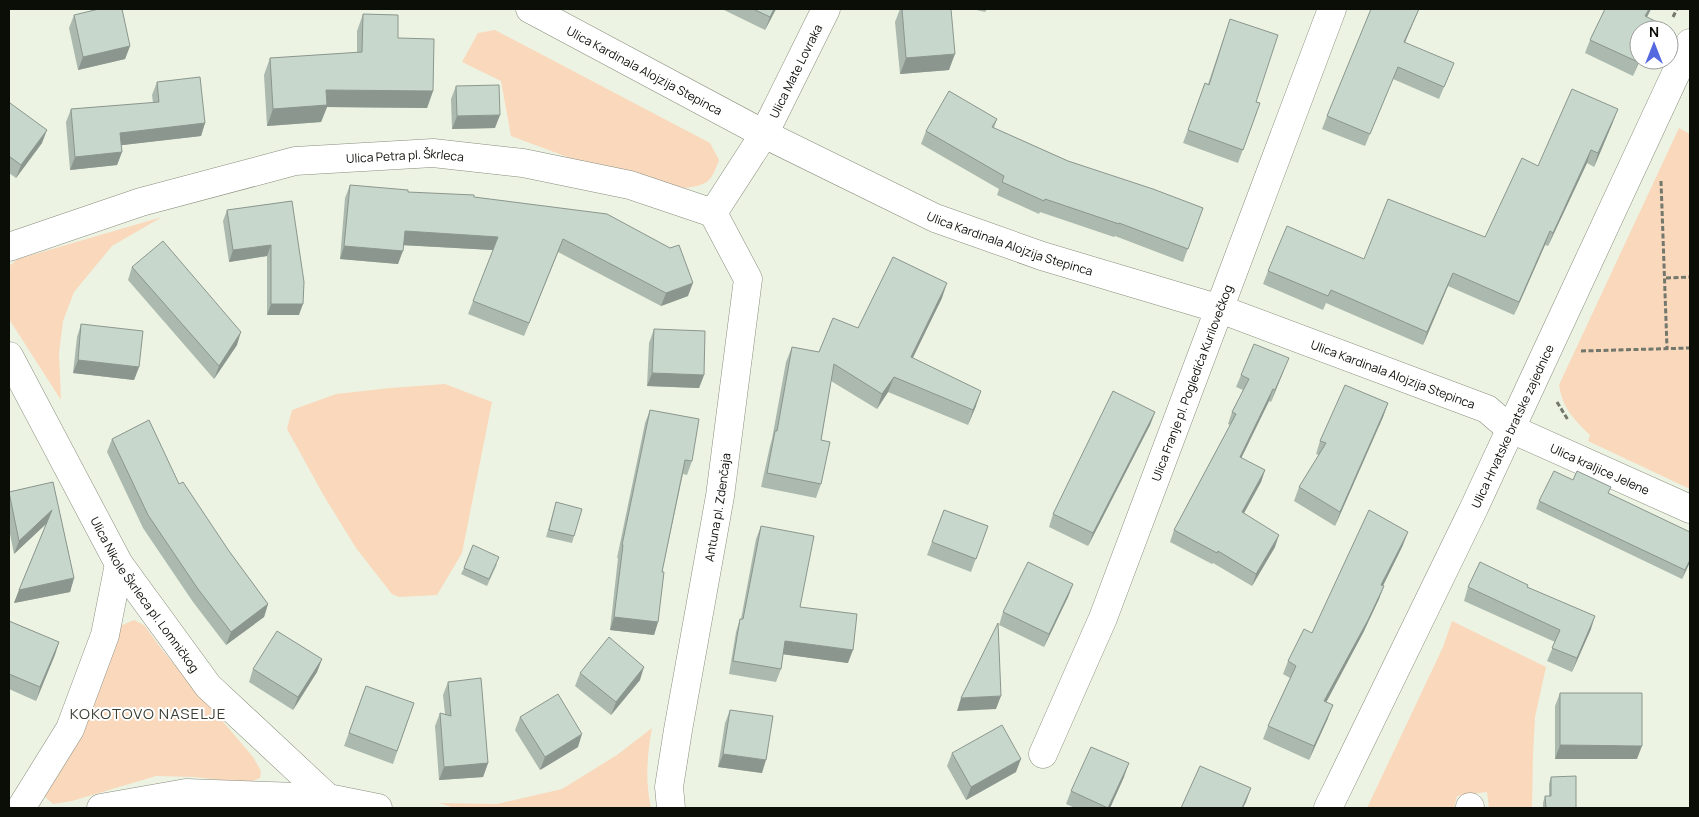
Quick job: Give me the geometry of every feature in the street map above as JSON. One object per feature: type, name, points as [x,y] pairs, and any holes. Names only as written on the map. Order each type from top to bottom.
[{"type":"street","name":"Ulica Kardinala Alojzija Stepinca","points":[[530,9],[764,134],[935,218],[1042,256],[1220,309],[1487,408],[1509,428]]},
{"type":"street","name":"Ulica Mate Lovraka","points":[[764,134],[826,9]]},
{"type":"street","name":"Ulica Franje pl. Pogledića Kurilovečkog","points":[[1043,754],[1103,618],[1332,9]]},
{"type":"street","name":"Ulica Hrvatske bratske zajednice","points":[[1328,808],[1472,510],[1690,43]]},
{"type":"street","points":[[712,213],[764,134]]},
{"type":"street","name":"Ulica Petra pl. Škrleca","points":[[9,247],[141,202],[295,161],[433,153],[522,163],[630,185],[712,213]]},
{"type":"street","name":"Antuna pl. Zdenčaja","points":[[671,808],[669,787],[720,496],[748,279],[712,213]]},
{"type":"street","name":"Ulica Nikole Škrleca pl. Lomničkog","points":[[9,356],[119,564],[208,686],[328,798]]},
{"type":"street","name":"Ulica kraljice Jelene","points":[[1509,428],[1690,509]]},
{"type":"street","points":[[21,808],[70,729],[105,635],[119,564]]},
{"type":"street","points":[[101,808],[186,793],[328,798],[378,808]]},
{"type":"path","points":[[1660,179],[1666,278],[1667,348]]},
{"type":"path","points":[[1666,278],[1690,277]]},
{"type":"path","points":[[1578,351],[1690,348]]},
{"type":"path","points":[[1556,400],[1570,423]]},
{"type":"shaded area","points":[[495,30],[710,143],[719,160],[711,178],[704,184],[685,188],[570,158],[511,136],[501,81],[462,62],[478,33]]},
{"type":"shaded area","points":[[1679,128],[1690,134],[1690,489],[1588,441],[1590,435],[1566,407],[1559,385]]},
{"type":"shaded area","points":[[162,217],[112,246],[74,292],[63,321],[59,353],[61,400],[9,319],[9,266],[18,259]]},
{"type":"shaded area","points":[[445,384],[492,402],[462,553],[437,595],[399,597],[392,594],[356,548],[324,496],[287,429],[292,410],[336,394]]},
{"type":"shaded area","points":[[134,620],[144,625],[163,651],[253,757],[261,771],[260,778],[248,783],[194,777],[156,776],[72,801],[53,804],[45,797],[49,782],[91,707],[108,666],[113,639],[120,626]]},
{"type":"shaded area","points":[[1452,621],[1546,667],[1535,717],[1532,808],[1489,808],[1487,792],[1457,796],[1454,808],[1367,808],[1443,647]]},
{"type":"shaded area","points":[[652,728],[647,768],[651,808],[454,808],[439,803],[497,804],[562,789],[617,755]]},
{"type":"building","points":[[99,9],[122,9],[130,46],[83,57],[74,15]]},
{"type":"building","points":[[753,9],[774,9],[770,17]]},
{"type":"building","points":[[902,9],[951,9],[955,54],[906,58]]},
{"type":"building","points":[[1371,9],[1419,9],[1404,42],[1454,63],[1444,87],[1398,67],[1370,134],[1327,116]]},
{"type":"building","points":[[1605,9],[1649,9],[1645,16],[1653,20],[1629,20],[1629,58],[1590,40]]},
{"type":"building","points":[[363,14],[398,15],[398,38],[434,39],[433,91],[326,90],[327,105],[273,109],[270,58],[362,52]]},
{"type":"building","points":[[1230,19],[1278,35],[1256,102],[1260,103],[1243,150],[1188,130],[1205,83],[1209,85]]},
{"type":"building","points":[[200,77],[205,123],[120,133],[122,152],[75,157],[71,109],[159,102],[157,82]]},
{"type":"building","points":[[499,85],[500,115],[457,116],[456,86]]},
{"type":"building","points":[[1572,89],[1618,109],[1598,153],[1591,150],[1553,233],[1550,231],[1519,302],[1453,273],[1427,332],[1331,290],[1328,296],[1268,271],[1287,226],[1364,259],[1388,199],[1485,237],[1522,158],[1538,166]]},
{"type":"building","points":[[949,91],[997,119],[992,127],[1068,161],[1153,189],[1203,208],[1188,249],[1119,223],[1045,199],[1044,201],[1002,182],[1004,176],[926,131]]},
{"type":"building","points":[[10,103],[47,130],[21,165],[9,156]]},
{"type":"building","points":[[350,185],[408,190],[408,192],[474,195],[474,197],[607,214],[670,248],[679,245],[693,283],[666,293],[563,239],[529,323],[473,301],[498,237],[405,231],[403,251],[344,246]]},
{"type":"building","points":[[292,201],[304,282],[303,304],[271,304],[271,245],[233,250],[227,210]]},
{"type":"building","points":[[163,241],[241,332],[219,366],[132,267]]},
{"type":"building","points":[[893,257],[947,283],[911,357],[981,391],[973,410],[894,377],[882,394],[834,364],[821,440],[830,442],[821,484],[767,473],[775,431],[777,431],[792,347],[819,352],[833,318],[858,328]]},
{"type":"building","points":[[81,324],[143,331],[139,367],[78,360]]},
{"type":"building","points":[[654,329],[705,331],[704,375],[652,373]]},
{"type":"building","points":[[1254,344],[1289,358],[1275,390],[1273,389],[1240,457],[1265,470],[1242,512],[1279,535],[1256,574],[1218,551],[1217,553],[1174,530],[1236,414],[1232,412],[1249,379],[1241,375]]},
{"type":"building","points":[[1345,385],[1388,403],[1340,512],[1299,487],[1326,443],[1320,441]]},
{"type":"building","points":[[1113,391],[1155,412],[1093,533],[1053,514]]},
{"type":"building","points":[[650,410],[699,419],[692,461],[685,460],[662,572],[664,572],[658,622],[614,617],[622,545]]},
{"type":"building","points":[[149,420],[179,484],[183,482],[229,551],[268,604],[231,632],[198,589],[148,515],[112,439]]},
{"type":"building","points":[[1554,471],[1573,480],[1577,471],[1611,487],[1608,493],[1690,532],[1690,560],[1685,570],[1539,501]]},
{"type":"building","points":[[53,482],[74,578],[19,590],[52,510],[19,541],[9,492]]},
{"type":"building","points":[[556,502],[582,509],[574,536],[549,530]]},
{"type":"building","points":[[944,510],[988,526],[976,559],[932,542]]},
{"type":"building","points":[[1369,510],[1408,532],[1381,585],[1384,586],[1368,620],[1324,701],[1333,705],[1314,746],[1268,726],[1296,666],[1288,661],[1304,629],[1312,633]]},
{"type":"building","points":[[761,526],[814,536],[800,607],[857,614],[853,650],[785,641],[781,669],[733,661],[740,619],[743,619]]},
{"type":"building","points":[[473,545],[499,557],[489,579],[464,568]]},
{"type":"building","points":[[1028,562],[1073,584],[1049,634],[1003,612]]},
{"type":"building","points":[[1480,562],[1528,585],[1527,587],[1595,616],[1577,658],[1552,648],[1560,630],[1468,587]]},
{"type":"building","points":[[9,621],[59,642],[40,687],[9,674]]},
{"type":"building","points":[[998,623],[1001,696],[961,698]]},
{"type":"building","points":[[277,631],[322,659],[298,697],[253,669]]},
{"type":"building","points":[[609,637],[644,667],[616,702],[580,673]]},
{"type":"building","points":[[481,678],[488,763],[444,767],[440,713],[451,716],[448,682]]},
{"type":"building","points":[[366,686],[414,703],[397,751],[349,733]]},
{"type":"building","points":[[1560,693],[1642,693],[1642,746],[1560,745]]},
{"type":"building","points":[[558,694],[582,734],[545,757],[520,717]]},
{"type":"building","points":[[730,710],[773,716],[766,760],[723,754]]},
{"type":"building","points":[[1002,725],[1021,759],[971,787],[952,753]]},
{"type":"building","points":[[1091,747],[1129,763],[1108,808],[1071,791]]},
{"type":"building","points":[[1200,766],[1251,788],[1242,808],[1181,808]]},
{"type":"building","points":[[1576,776],[1576,808],[1546,808],[1545,796],[1551,796],[1551,777]]},
{"type":"district","name":"KOKOTOVO NASELJE","points":[[148,713]]}]
